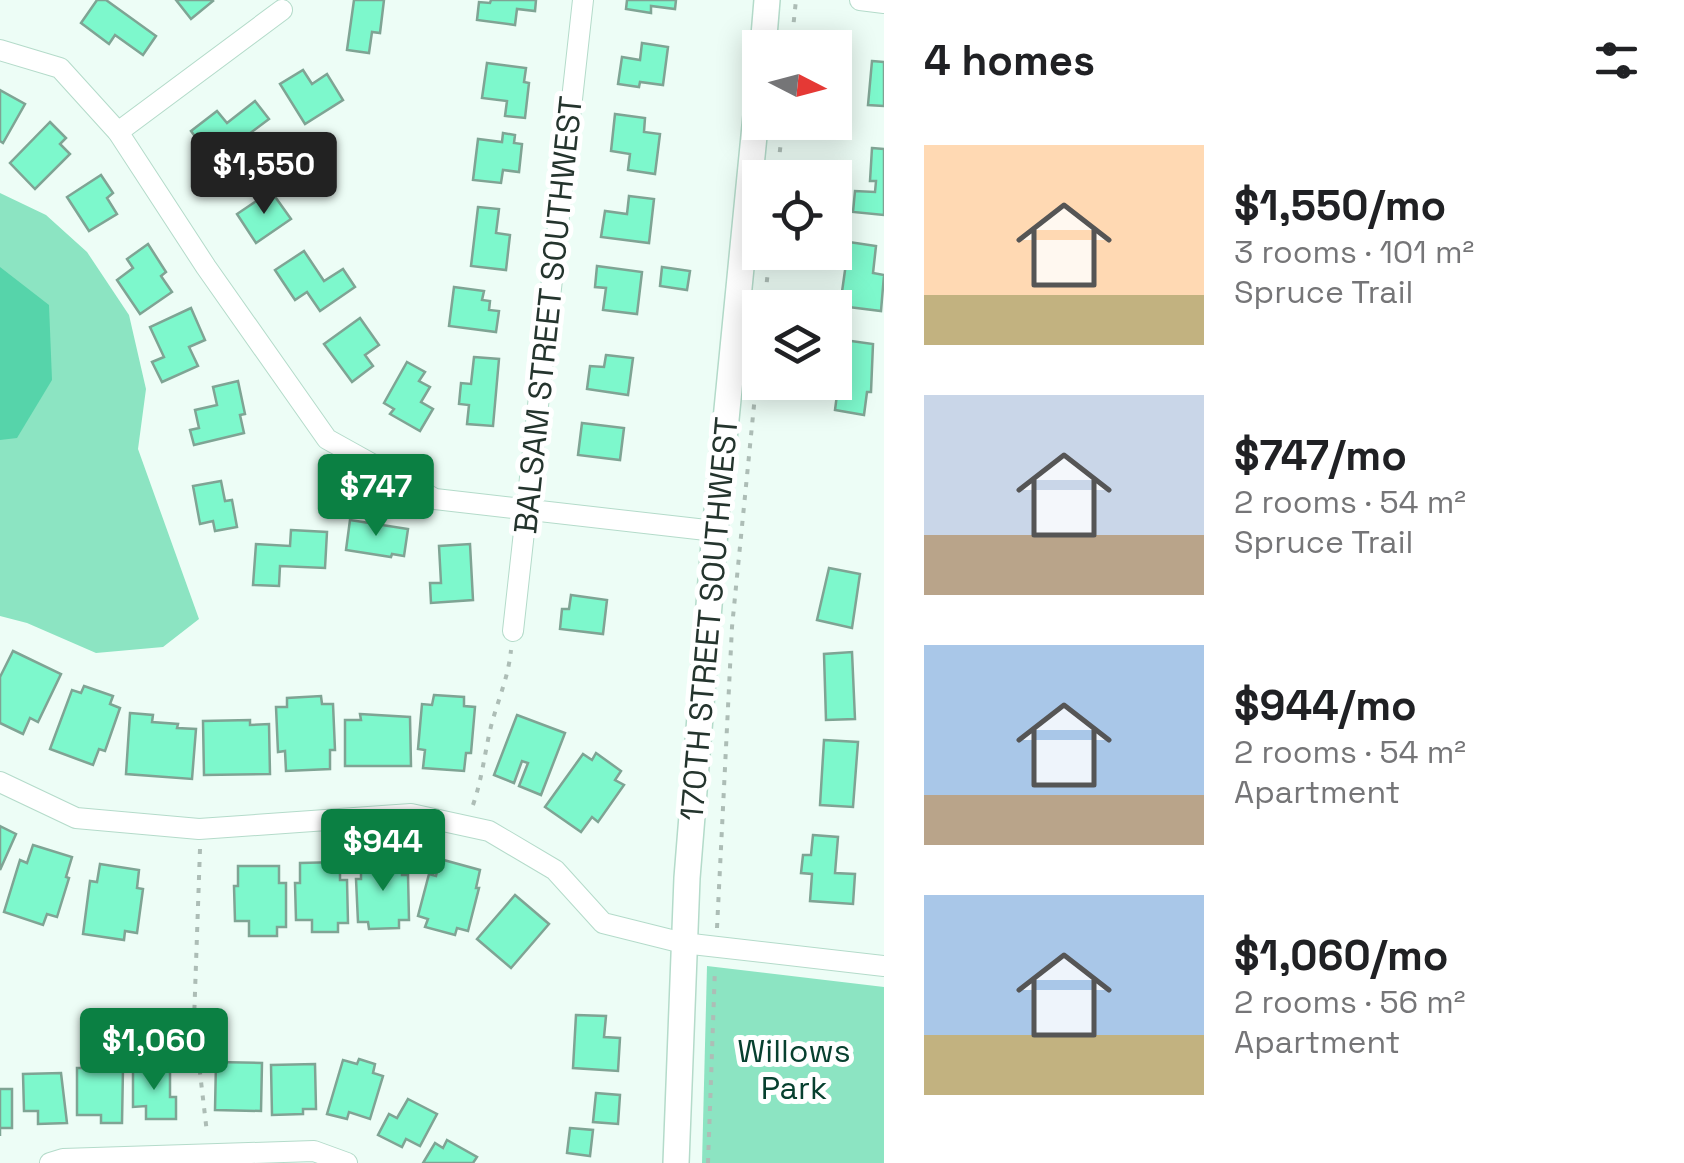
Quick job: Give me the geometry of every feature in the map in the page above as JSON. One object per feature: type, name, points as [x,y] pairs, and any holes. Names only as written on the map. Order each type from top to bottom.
[{"type":"street","name":"BALSAM STREET SOUTHWEST","points":[[513,631],[583,0]]},
{"type":"street","points":[[765,30],[768,0]]},
{"type":"street","points":[[860,0],[884,3]]},
{"type":"street","points":[[118,132],[282,10]]},
{"type":"street","points":[[0,50],[60,68],[118,132],[206,267],[327,439],[435,499],[715,531]]},
{"type":"street","name":"170TH STREET SOUTHWEST","points":[[676,1163],[683,943],[715,531],[754,140]]},
{"type":"street","points":[[0,782],[76,818],[199,829],[411,814],[489,830],[555,870],[603,923],[683,943],[884,966]]},
{"type":"street","points":[[50,1163],[63,1159],[314,1152],[347,1163]]},
{"type":"path","points":[[793,30],[796,0]]},
{"type":"path","points":[[708,1163],[732,626],[755,400]]},
{"type":"path","points":[[467,826],[508,679],[513,631]]},
{"type":"path","points":[[199,829],[194,1022],[206,1154]]},
{"type":"green space","points":[[0,193],[46,215],[87,252],[129,315],[146,389],[138,449],[199,619],[163,647],[96,653],[27,623],[0,616]]},
{"type":"green space","name":"Willows Park","points":[[707,966],[884,987],[884,1163],[702,1163]]},
{"type":"shaded area","points":[[0,267],[49,305],[52,380],[17,438],[0,440]]},
{"type":"building","points":[[97,0],[106,0],[156,36],[143,55],[115,35],[109,44],[81,23]]},
{"type":"building","points":[[176,0],[212,0],[213,1],[191,19]]},
{"type":"building","points":[[354,0],[384,0],[380,33],[372,32],[369,53],[347,50]]},
{"type":"building","points":[[536,0],[535,11],[517,9],[515,25],[477,20],[479,2]]},
{"type":"building","points":[[627,0],[676,0],[675,9],[651,6],[651,13],[626,9]]},
{"type":"building","points":[[642,43],[668,47],[663,85],[618,84],[622,57],[640,60]]},
{"type":"building","points":[[872,61],[884,62],[884,106],[868,105]]},
{"type":"building","points":[[487,63],[526,68],[524,82],[529,83],[525,118],[505,116],[507,101],[482,98]]},
{"type":"building","points":[[303,70],[312,84],[327,74],[343,100],[305,124],[280,84]]},
{"type":"building","points":[[0,90],[25,104],[3,143],[0,141]]},
{"type":"building","points":[[255,101],[269,119],[213,161],[191,131],[217,111],[227,123]]},
{"type":"building","points":[[615,114],[645,118],[644,132],[660,134],[655,174],[628,170],[630,154],[611,151]]},
{"type":"building","points":[[50,122],[66,138],[60,144],[70,154],[35,189],[10,163]]},
{"type":"building","points":[[503,133],[515,135],[514,143],[522,144],[519,172],[503,170],[501,183],[473,180],[478,139],[502,142]]},
{"type":"building","points":[[872,148],[884,149],[884,215],[853,212],[855,191],[875,192],[876,181],[870,181]]},
{"type":"building","points":[[101,175],[113,193],[107,198],[117,214],[89,231],[67,197]]},
{"type":"building","points":[[271,191],[291,219],[256,243],[237,214]]},
{"type":"building","points":[[629,196],[654,199],[649,243],[601,237],[605,211],[627,214]]},
{"type":"building","points":[[478,207],[499,209],[496,233],[510,235],[506,270],[471,266]]},
{"type":"building","points":[[852,242],[876,246],[873,273],[884,275],[881,311],[852,307],[852,290],[842,290],[845,270],[852,270]]},
{"type":"building","points":[[148,244],[166,272],[161,276],[172,292],[140,314],[117,280],[133,268],[127,259]]},
{"type":"building","points":[[304,251],[324,281],[343,269],[355,287],[320,311],[307,292],[295,300],[275,270]]},
{"type":"building","points":[[597,266],[642,272],[637,314],[603,310],[606,288],[595,287]]},
{"type":"building","points":[[662,267],[690,271],[687,290],[660,286]]},
{"type":"building","points":[[454,287],[484,291],[482,300],[490,301],[489,310],[499,311],[496,332],[449,326]]},
{"type":"building","points":[[191,308],[205,340],[189,347],[198,366],[162,382],[152,362],[164,357],[150,327]]},
{"type":"building","points":[[360,318],[379,345],[365,355],[373,366],[352,382],[324,344]]},
{"type":"building","points":[[852,341],[873,344],[871,392],[867,392],[864,415],[835,410],[836,400],[852,400]]},
{"type":"building","points":[[606,355],[633,358],[628,395],[587,389],[590,366],[604,367]]},
{"type":"building","points":[[474,357],[499,359],[493,426],[467,424],[469,405],[459,404],[461,383],[471,384]]},
{"type":"building","points":[[407,362],[425,372],[419,381],[430,387],[421,402],[433,409],[420,431],[390,414],[394,409],[384,403]]},
{"type":"building","points":[[238,381],[245,414],[240,415],[244,433],[194,445],[190,430],[199,428],[195,410],[217,405],[213,387]]},
{"type":"building","points":[[582,423],[624,428],[620,460],[578,455]]},
{"type":"building","points":[[221,481],[225,501],[232,500],[237,527],[215,531],[213,521],[200,524],[193,486]]},
{"type":"building","points":[[350,520],[408,529],[404,556],[346,550]]},
{"type":"building","points":[[291,530],[327,532],[325,568],[280,566],[279,586],[253,585],[256,544],[290,546]]},
{"type":"building","points":[[470,544],[473,600],[431,603],[430,583],[441,583],[439,546]]},
{"type":"building","points":[[829,568],[860,574],[852,628],[817,620]]},
{"type":"building","points":[[571,595],[607,600],[603,634],[560,629],[562,609],[569,609]]},
{"type":"building","points":[[13,651],[61,674],[38,722],[30,718],[23,734],[0,723],[0,677]]},
{"type":"building","points":[[852,652],[855,719],[826,720],[824,654]]},
{"type":"building","points":[[84,686],[113,696],[110,704],[120,708],[105,751],[99,749],[93,765],[50,749],[72,690],[81,693]]},
{"type":"building","points":[[434,695],[464,697],[464,706],[475,707],[471,753],[466,753],[464,771],[423,768],[425,750],[418,749],[422,704],[432,705]]},
{"type":"building","points":[[321,696],[322,704],[333,704],[335,750],[330,750],[330,769],[286,771],[285,751],[278,752],[276,707],[287,707],[287,698]]},
{"type":"building","points":[[130,713],[153,715],[152,722],[196,729],[192,779],[126,774]]},
{"type":"building","points":[[360,714],[410,717],[411,766],[345,766],[345,720],[361,720]]},
{"type":"building","points":[[517,715],[565,733],[541,795],[519,786],[528,763],[522,761],[514,783],[494,775]]},
{"type":"building","points":[[250,720],[250,725],[269,724],[270,774],[204,775],[203,721]]},
{"type":"building","points":[[824,740],[858,742],[853,807],[820,805]]},
{"type":"building","points":[[596,753],[621,771],[615,780],[624,785],[598,822],[592,817],[581,832],[545,807],[583,754],[592,760]]},
{"type":"building","points":[[0,826],[16,834],[0,870]]},
{"type":"building","points":[[813,835],[838,837],[835,873],[855,874],[853,904],[810,901],[812,874],[801,873],[803,855],[811,855]]},
{"type":"building","points":[[33,845],[72,857],[57,917],[47,914],[43,925],[4,912],[20,860],[27,863]]},
{"type":"building","points":[[402,858],[402,875],[408,875],[409,920],[399,920],[399,928],[369,929],[368,922],[358,922],[356,879],[361,879],[361,860]]},
{"type":"building","points":[[440,859],[480,870],[468,931],[457,928],[455,935],[425,927],[428,919],[418,916],[429,874],[436,876]]},
{"type":"building","points":[[340,862],[340,880],[347,880],[348,923],[338,923],[338,932],[312,932],[312,920],[296,920],[295,883],[300,883],[300,863]]},
{"type":"building","points":[[100,864],[139,870],[137,888],[143,889],[137,933],[125,931],[124,940],[83,934],[90,881],[97,882]]},
{"type":"building","points":[[238,866],[279,866],[279,883],[286,883],[286,927],[277,927],[277,936],[249,936],[249,921],[235,921]]},
{"type":"building","points":[[515,895],[549,924],[511,968],[477,939]]},
{"type":"building","points":[[576,1015],[606,1016],[604,1037],[620,1038],[618,1071],[573,1068]]},
{"type":"building","points":[[359,1059],[375,1064],[373,1073],[383,1076],[370,1119],[349,1112],[347,1119],[327,1114],[343,1060],[357,1064]]},
{"type":"building","points":[[216,1062],[262,1063],[261,1111],[215,1110]]},
{"type":"building","points":[[315,1064],[316,1109],[303,1109],[303,1114],[272,1115],[271,1065]]},
{"type":"building","points":[[77,1068],[123,1068],[122,1123],[101,1123],[101,1115],[77,1115]]},
{"type":"building","points":[[133,1069],[170,1069],[170,1097],[176,1097],[176,1119],[146,1119],[146,1106],[133,1107]]},
{"type":"building","points":[[61,1073],[67,1123],[38,1124],[38,1111],[24,1111],[23,1074]]},
{"type":"building","points":[[0,1089],[12,1089],[12,1128],[0,1128]]},
{"type":"building","points":[[596,1093],[620,1095],[618,1124],[593,1122]]},
{"type":"building","points":[[408,1099],[437,1114],[420,1146],[406,1139],[402,1147],[378,1135],[389,1114],[397,1118]]},
{"type":"building","points":[[570,1128],[593,1130],[590,1156],[567,1153]]},
{"type":"building","points":[[447,1140],[477,1157],[473,1163],[423,1163],[435,1143],[443,1148]]}]
